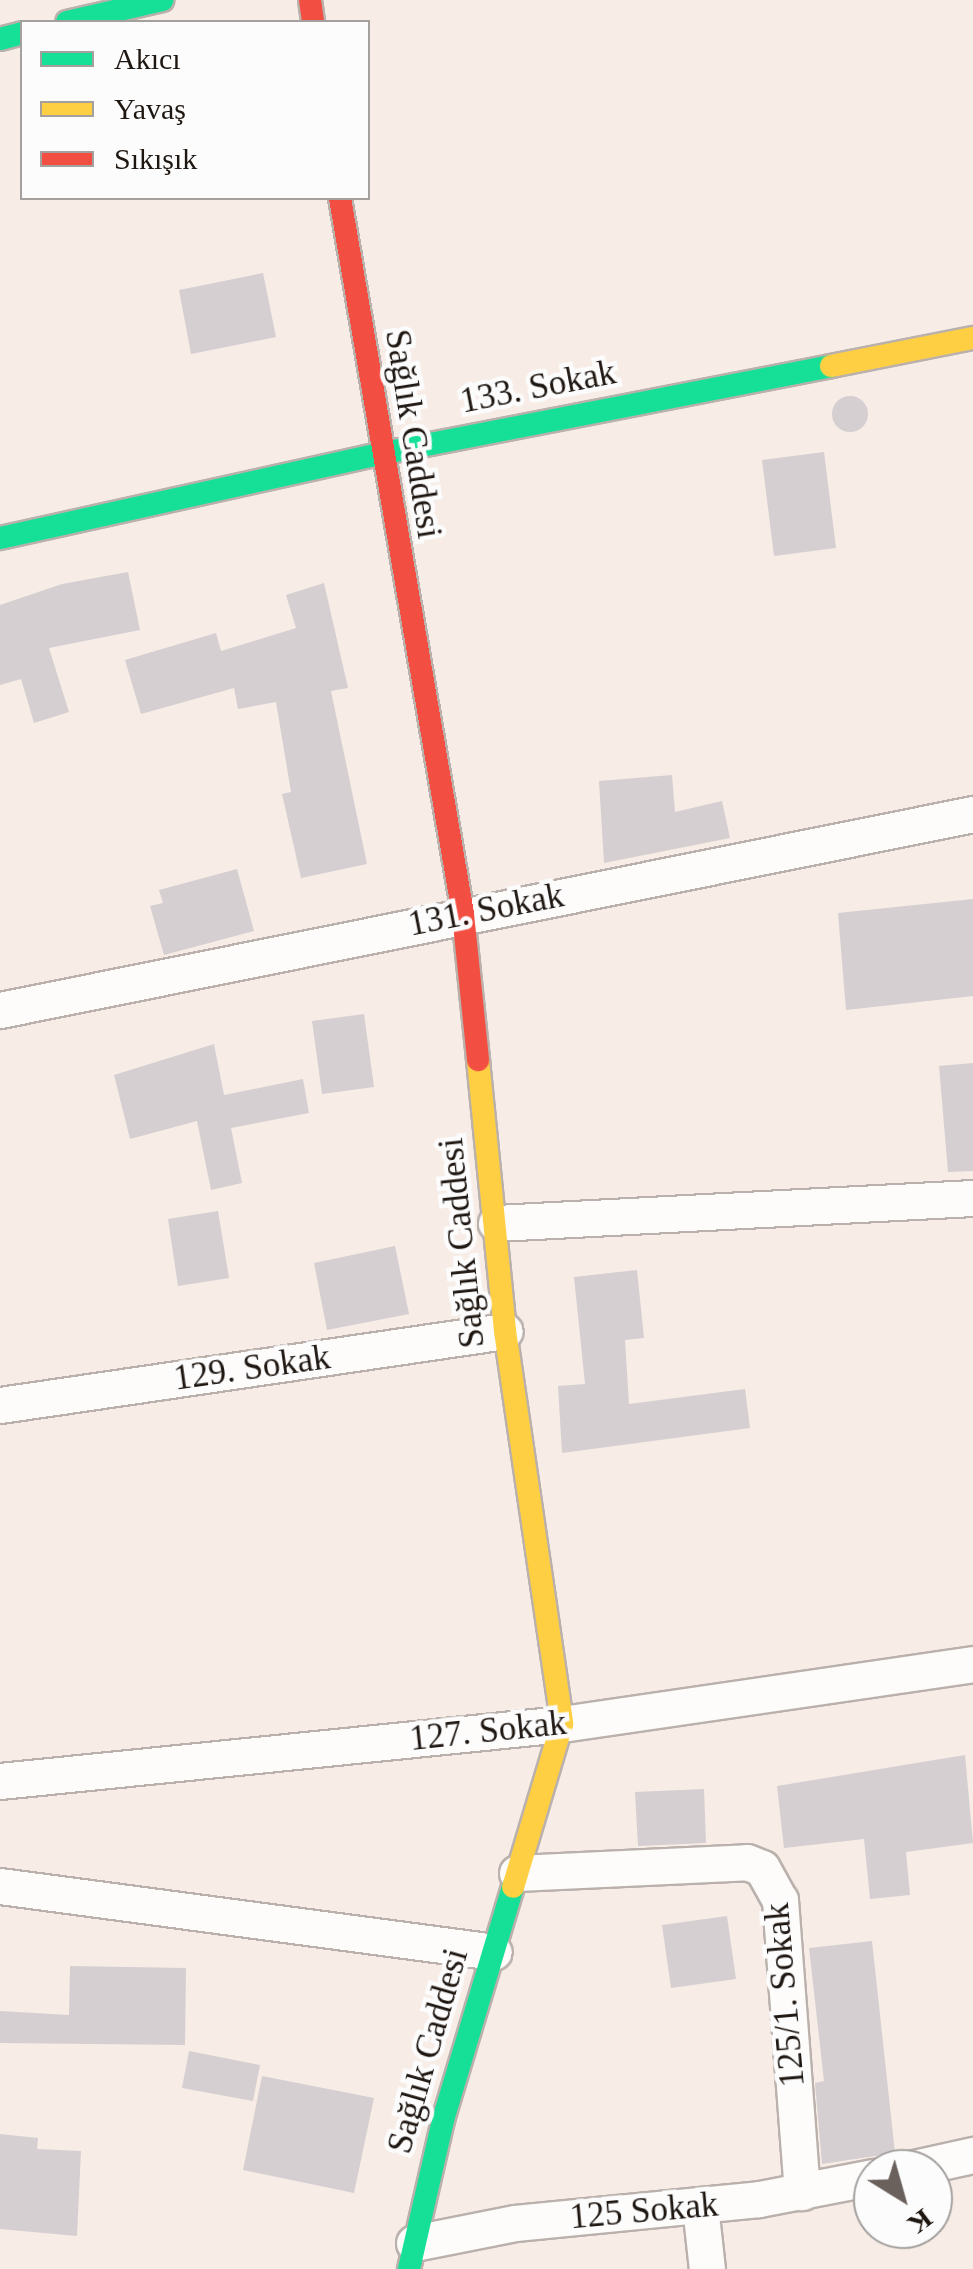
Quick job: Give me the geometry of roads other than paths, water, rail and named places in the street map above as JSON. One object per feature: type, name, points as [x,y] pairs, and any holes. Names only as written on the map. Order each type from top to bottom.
[{"type":"street","points":[[77,20],[162,0]]},
{"type":"street","name":"Sağlık Caddesi","points":[[340,200],[379,454],[463,914],[505,1331],[562,1724],[494,1952],[411,2256]]},
{"type":"street","name":"133. Sokak","points":[[0,538],[379,454],[973,338]]},
{"type":"street","name":"131. Sokak","points":[[0,1010],[973,814]]},
{"type":"street","points":[[496,1224],[973,1198]]},
{"type":"street","name":"129. Sokak","points":[[0,1405],[505,1331]]},
{"type":"street","name":"127. Sokak","points":[[0,1781],[562,1724],[973,1664]]},
{"type":"street","name":"125/1. Sokak","points":[[518,1873],[747,1862],[762,1868],[780,1900],[802,2192]]},
{"type":"street","points":[[0,1886],[494,1952]]},
{"type":"street","name":"125 Sokak","points":[[411,2256],[514,2223],[700,2206],[853,2181]]},
{"type":"street","points":[[700,2206],[707,2269]]}]
